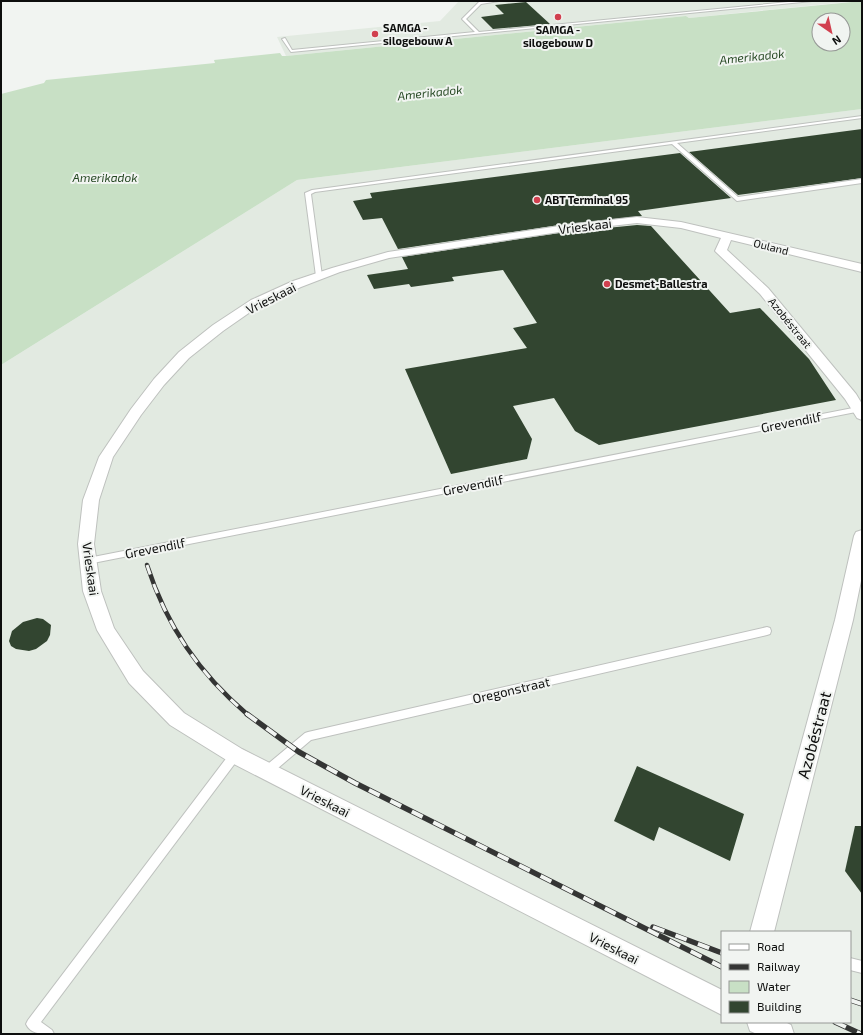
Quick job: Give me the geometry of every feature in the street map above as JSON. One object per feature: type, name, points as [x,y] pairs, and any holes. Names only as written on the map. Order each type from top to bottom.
[{"type":"street","name":"Vrieskaai","points":[[681,225],[637,220],[559,229],[388,255],[319,276],[255,303],[218,328],[184,355],[159,382],[136,412],[106,457],[91,500],[86,544],[92,591],[106,630],[136,677],[177,719],[235,755],[721,1002]]},
{"type":"street","name":"Ouland","points":[[681,225],[862,268]]},
{"type":"street","name":"Azobéstraat","points":[[727,236],[721,251],[764,291],[851,397],[860,412]]},
{"type":"street","name":"Azobéstraat","points":[[762,931],[844,620],[862,536]]},
{"type":"street","points":[[761,1023],[782,1034]]},
{"type":"lane","points":[[478,33],[464,19],[480,3],[497,1]]},
{"type":"lane","points":[[284,39],[291,51],[810,1]]},
{"type":"lane","points":[[319,276],[308,193],[314,191],[862,118]]},
{"type":"lane","points":[[674,143],[737,199],[862,181]]},
{"type":"lane","name":"Grevendilf","points":[[88,561],[860,412]]},
{"type":"lane","name":"Oregonstraat","points":[[267,771],[308,736],[767,631]]},
{"type":"lane","points":[[48,1034],[32,1024],[235,755]]},
{"type":"lane","points":[[851,964],[862,967]]},
{"type":"shaded area","points":[[459,1],[856,1],[689,18],[686,16],[286,56],[277,37],[440,21]]},
{"type":"shaded area","points":[[862,109],[862,1034],[1,1034],[1,365],[297,180]]},
{"type":"water","name":"Amerikadok","points":[[862,1],[862,109],[297,180],[1,365],[1,94],[44,83],[46,80],[215,63],[214,60],[280,53],[282,56],[286,56],[686,16],[689,18]]},
{"type":"building","points":[[526,2],[550,24],[493,29],[481,17],[504,14],[495,5]]},
{"type":"building","points":[[862,129],[862,178],[738,195],[689,152]]},
{"type":"building","name":"ABT Terminal 95","points":[[680,153],[731,198],[638,211],[642,216],[566,224],[398,249],[382,218],[363,220],[353,201],[372,198],[370,193]]},
{"type":"building","points":[[637,225],[651,226],[730,313],[760,308],[809,359],[836,400],[599,445],[575,431],[554,398],[513,406],[532,439],[527,459],[451,474],[405,369],[527,348],[513,328],[537,323],[503,270],[452,277],[454,281],[411,287],[409,284],[374,289],[367,275],[408,269],[402,257],[566,232]]},
{"type":"building","points":[[37,618],[43,619],[51,625],[50,635],[47,641],[36,649],[29,651],[16,649],[11,646],[9,641],[12,631],[23,622]]},
{"type":"building","points":[[637,766],[744,814],[730,861],[659,827],[654,841],[614,821]]},
{"type":"building","points":[[855,826],[862,826],[862,894],[845,871]]},
{"type":"railway","points":[[147,565],[164,609],[187,648],[214,683],[248,715]]},
{"type":"railway","points":[[247,714],[299,752],[355,783],[721,966]]},
{"type":"railway","points":[[653,927],[721,953]]},
{"type":"railway","points":[[851,1000],[862,1004]]},
{"type":"railway","points":[[837,1023],[861,1034]]},
{"type":"place","name":"SAMGA - silogebouw D","points":[[558,17]]},
{"type":"place","name":"SAMGA - silogebouw A","points":[[375,34]]},
{"type":"place","name":"ABT Terminal 95","points":[[537,200]]},
{"type":"place","name":"Desmet-Ballestra","points":[[607,284]]}]
